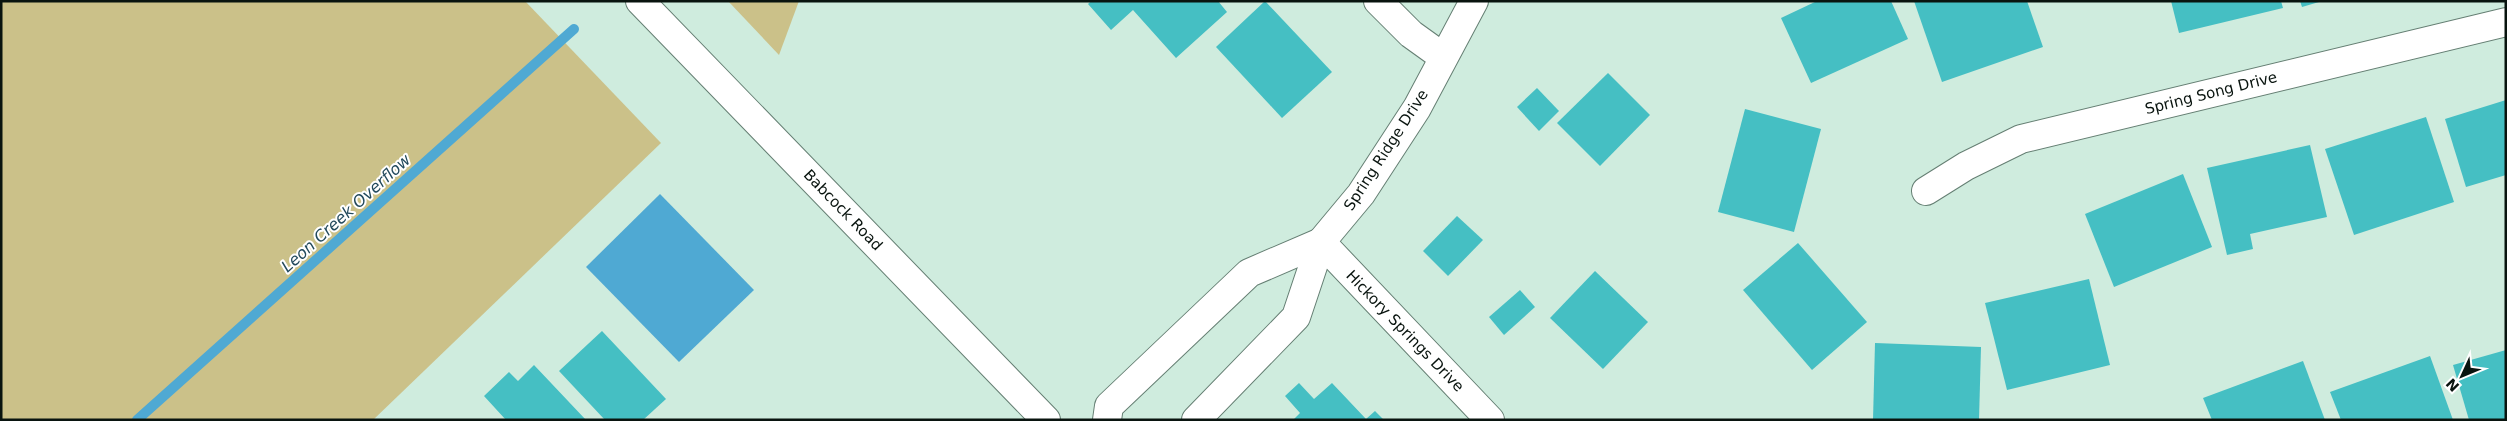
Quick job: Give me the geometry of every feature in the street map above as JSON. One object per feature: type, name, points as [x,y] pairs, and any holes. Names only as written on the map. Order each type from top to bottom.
[{"type":"street","name":"Babcock Road","points":[[640,1],[1046,420]]},
{"type":"street","points":[[1378,1],[1411,34],[1443,57]]},
{"type":"street","name":"Spring Ridge Drive","points":[[1196,420],[1296,317],[1320,242],[1361,194],[1417,108],[1474,1]]},
{"type":"street","name":"Spring Song Drive","points":[[1926,191],[1966,166],[2021,139],[2506,22]]},
{"type":"street","name":"Spring Ridge Drive","points":[[1107,420],[1109,406],[1249,273],[1320,242]]},
{"type":"street","name":"Hickory Springs Drive","points":[[1320,242],[1490,420]]},
{"type":"shaded area","points":[[1,1],[525,1],[661,143],[373,420],[1,420]]},
{"type":"shaded area","points":[[728,1],[799,1],[779,55]]},
{"type":"water","points":[[660,194],[754,290],[679,362],[586,267]]},
{"type":"building","points":[[1091,1],[1218,1],[1227,12],[1176,58],[1133,10],[1111,30],[1088,4]]},
{"type":"building","points":[[1265,1],[1332,72],[1282,118],[1216,47]]},
{"type":"building","points":[[1817,1],[1891,1],[1908,39],[1811,83],[1781,18]]},
{"type":"building","points":[[1914,1],[2027,1],[2043,47],[1942,82]]},
{"type":"building","points":[[2171,1],[2281,1],[2283,8],[2179,33]]},
{"type":"building","points":[[2300,1],[2319,1],[2319,2],[2302,7]]},
{"type":"building","points":[[1608,73],[1650,115],[1600,166],[1557,123]]},
{"type":"building","points":[[1537,88],[1559,111],[1539,131],[1517,107]]},
{"type":"building","points":[[2506,100],[2506,175],[2466,187],[2445,119]]},
{"type":"building","points":[[1745,109],[1821,129],[1794,232],[1718,212]]},
{"type":"building","points":[[2426,117],[2454,202],[2354,235],[2325,149]]},
{"type":"building","points":[[2310,145],[2327,217],[2250,234],[2253,249],[2227,255],[2207,168]]},
{"type":"building","points":[[2183,174],[2212,247],[2114,287],[2085,214]]},
{"type":"building","points":[[1457,216],[1483,240],[1448,276],[1423,251]]},
{"type":"building","points":[[1798,243],[1867,322],[1812,370],[1743,290]]},
{"type":"building","points":[[1595,271],[1648,322],[1603,369],[1550,318]]},
{"type":"building","points":[[2089,279],[2110,365],[2007,390],[1985,303]]},
{"type":"building","points":[[1520,290],[1535,307],[1504,335],[1489,317]]},
{"type":"building","points":[[602,331],[666,399],[643,420],[605,420],[559,371]]},
{"type":"building","points":[[1875,343],[1981,347],[1979,420],[1873,420]]},
{"type":"building","points":[[2506,350],[2506,420],[2469,420],[2453,365]]},
{"type":"building","points":[[2430,356],[2453,420],[2341,420],[2330,392]]},
{"type":"building","points":[[2303,361],[2325,420],[2212,420],[2203,398]]},
{"type":"building","points":[[534,365],[586,420],[506,420],[484,396],[509,372],[518,381]]},
{"type":"building","points":[[1299,383],[1314,399],[1332,383],[1366,419],[1375,411],[1384,420],[1293,420],[1300,413],[1285,396]]},
{"type":"waterway","name":"Leon Creek Overflow","points":[[137,420],[574,29]]}]
